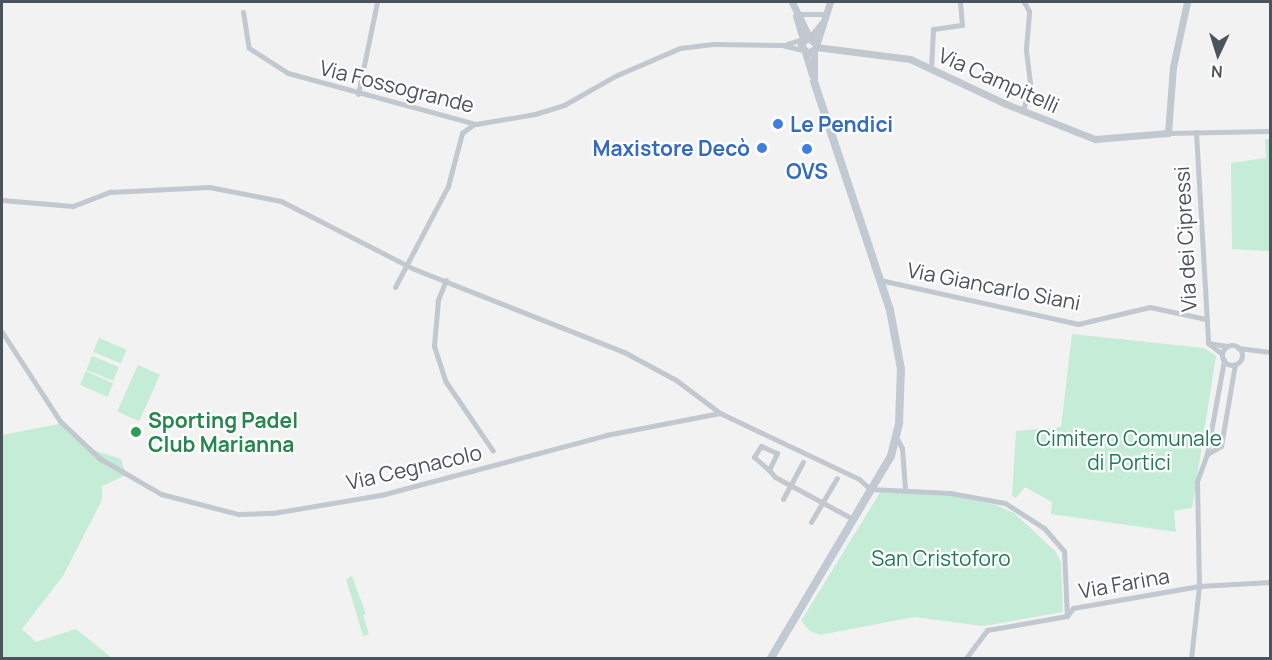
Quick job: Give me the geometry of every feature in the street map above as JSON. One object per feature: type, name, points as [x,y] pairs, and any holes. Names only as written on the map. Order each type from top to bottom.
[{"type":"main road","points":[[771,658],[897,439],[900,369],[880,280],[814,81]]},
{"type":"street","points":[[358,94],[377,2]]},
{"type":"street","points":[[792,2],[812,42]]},
{"type":"street","points":[[792,2],[812,42],[814,81]]},
{"type":"street","points":[[804,51],[823,22],[830,2]]},
{"type":"street","points":[[931,69],[933,29],[962,25],[960,2]]},
{"type":"street","points":[[1023,111],[1030,83],[1026,48],[1029,12],[1024,2]]},
{"type":"street","points":[[1187,2],[1173,67],[1167,133],[1270,131]]},
{"type":"street","name":"Via Fossogrande","points":[[243,12],[249,48],[259,58],[301,79],[476,124],[535,114],[580,99],[615,76],[680,48],[782,45]]},
{"type":"street","points":[[800,14],[826,14]]},
{"type":"street","points":[[782,45],[812,42]]},
{"type":"street","name":"Via Campitelli","points":[[804,51],[812,42],[910,59],[1023,111],[1095,139],[1167,133]]},
{"type":"street","points":[[782,45],[804,51]]},
{"type":"street","points":[[804,51],[814,81]]},
{"type":"street","points":[[395,287],[448,186],[462,133],[476,124]]},
{"type":"street","name":"Via dei Cipressi","points":[[1196,132],[1208,343]]},
{"type":"street","points":[[2,200],[73,206],[110,192],[209,187],[281,201],[407,264],[624,352],[676,381],[720,413],[859,479],[870,489],[905,489],[1005,503],[1044,528],[1065,557],[1066,616]]},
{"type":"street","points":[[446,280],[438,300],[434,346],[446,382],[493,451]]},
{"type":"street","name":"Via Giancarlo Siani","points":[[880,280],[1078,324],[1150,307],[1206,319]]},
{"type":"street","name":"Via Cegnacolo","points":[[2,332],[60,422],[84,446],[118,470],[161,494],[238,514],[273,513],[381,495],[606,435],[720,413]]},
{"type":"street","points":[[1208,343],[1270,352]]},
{"type":"street","points":[[1208,343],[1223,357],[1235,364]]},
{"type":"street","points":[[1227,346],[1223,357],[1207,454],[1197,482],[1199,586],[1270,582]]},
{"type":"street","points":[[1238,348],[1241,358]]},
{"type":"street","points":[[1207,454],[1221,446],[1235,364],[1241,358],[1259,351]]},
{"type":"street","points":[[897,439],[902,448],[905,489]]},
{"type":"street","points":[[769,470],[777,453],[761,446],[754,457],[769,470],[853,519]]},
{"type":"street","points":[[783,499],[803,462]]},
{"type":"street","points":[[811,522],[837,478]]},
{"type":"street","name":"Via Farina","points":[[966,658],[987,630],[1066,616],[1073,608],[1199,586],[1191,658]]},
{"type":"green space","points":[[1265,139],[1270,139],[1270,251],[1232,249],[1231,163],[1266,158]]},
{"type":"green space","name":"Cimitero Comunale di Portici","points":[[1072,334],[1204,348],[1216,356],[1192,508],[1174,511],[1176,532],[1051,514],[1052,502],[1025,487],[1016,498],[1012,496],[1016,431],[1061,427]]},
{"type":"green space","points":[[99,338],[127,350],[121,364],[93,352]]},
{"type":"green space","points":[[92,356],[119,367],[113,381],[86,370]]},
{"type":"green space","points":[[138,365],[160,375],[139,421],[117,412]]},
{"type":"green space","points":[[86,371],[113,383],[107,397],[80,385]]},
{"type":"green space","points":[[64,423],[84,447],[121,459],[126,475],[102,486],[102,500],[63,576],[22,629],[36,642],[76,629],[112,658],[2,658],[2,435]]},
{"type":"green space","name":"San Cristoforo","points":[[881,491],[948,495],[996,505],[1014,513],[1056,552],[1061,563],[1063,612],[983,626],[914,617],[820,635],[810,631],[801,621]]},
{"type":"green space","points":[[352,576],[366,614],[363,615],[369,634],[363,636],[346,579]]},
{"type":"place","name":"Le Pendici","points":[[778,124]]},
{"type":"place","name":"Maxistore Decò","points":[[762,148]]},
{"type":"place","name":"OVS","points":[[807,149]]},
{"type":"place","name":"Sporting Padel Club Marianna","points":[[136,432]]}]
